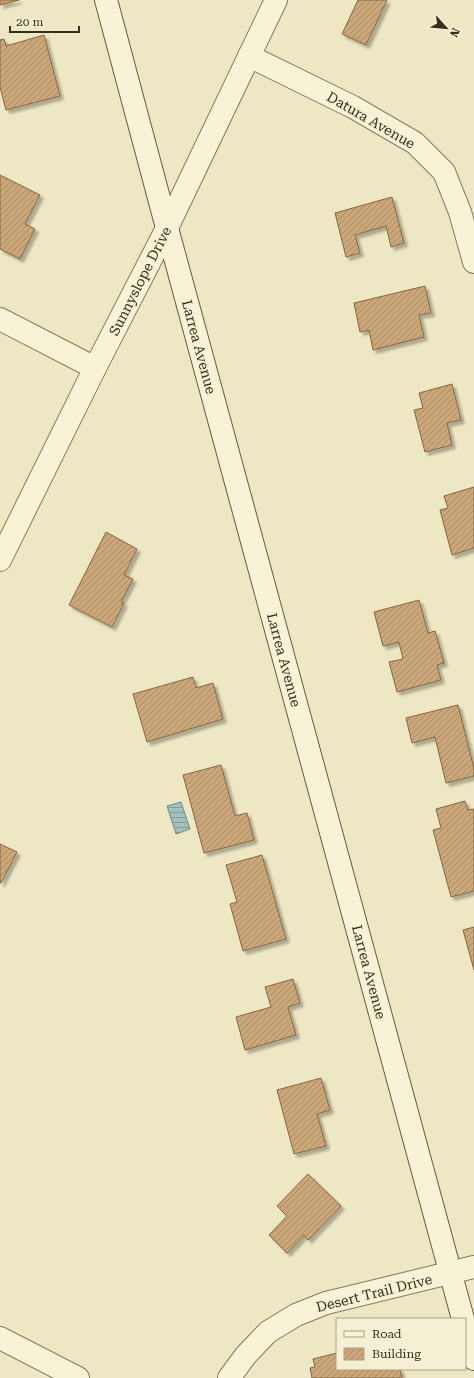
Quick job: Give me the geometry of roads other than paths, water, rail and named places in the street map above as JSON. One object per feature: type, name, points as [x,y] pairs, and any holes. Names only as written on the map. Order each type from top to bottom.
[{"type":"street","name":"Larrea Avenue","points":[[106,0],[463,1318]]},
{"type":"street","name":"Sunnyslope Drive","points":[[0,560],[95,368],[167,228],[276,0]]},
{"type":"street","name":"Datura Avenue","points":[[249,56],[353,107],[415,143],[444,172],[460,212],[474,262]]},
{"type":"street","points":[[0,320],[95,368]]},
{"type":"street","name":"Desert Trail Drive","points":[[229,1378],[246,1355],[268,1332],[296,1315],[326,1303],[474,1267]]},
{"type":"street","points":[[466,1329],[474,1359]]},
{"type":"street","points":[[0,1338],[78,1378]]},
{"type":"water","points":[[181,802],[190,829],[176,834],[167,806]]}]
